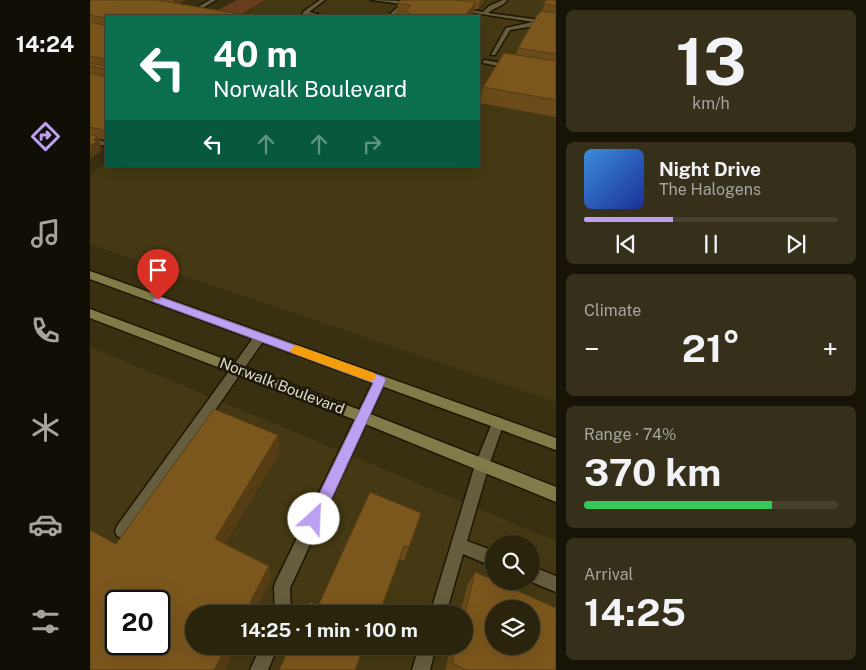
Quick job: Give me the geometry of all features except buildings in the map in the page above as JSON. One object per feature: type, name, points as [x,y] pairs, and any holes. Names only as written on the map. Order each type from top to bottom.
[{"type":"main road","points":[[90,275],[556,444]]},
{"type":"main road","name":"Norwalk Boulevard","points":[[90,312],[363,417],[556,495]]},
{"type":"lane","points":[[191,11],[199,10],[214,0]]},
{"type":"lane","points":[[317,15],[305,13],[323,0]]},
{"type":"lane","points":[[373,0],[425,5]]},
{"type":"lane","points":[[484,14],[491,7],[503,3],[505,0]]},
{"type":"lane","points":[[391,15],[405,2]]},
{"type":"lane","points":[[454,10],[556,24]]},
{"type":"lane","points":[[493,54],[508,29],[533,25],[536,21]]},
{"type":"lane","points":[[485,62],[521,68]]},
{"type":"lane","points":[[90,140],[105,144]]},
{"type":"lane","points":[[122,531],[236,368],[260,337]]},
{"type":"lane","points":[[283,605],[282,587],[380,380]]},
{"type":"lane","points":[[441,605],[482,465],[498,423]]},
{"type":"lane","points":[[458,545],[485,556]]},
{"type":"lane","points":[[540,578],[556,584]]},
{"type":"lane","points":[[259,670],[266,655]]},
{"type":"lane","points":[[421,670],[425,655]]},
{"type":"shaded area","points":[[237,0],[265,0],[241,15],[215,12]]},
{"type":"shaded area","points":[[267,0],[411,0],[480,10],[488,0],[556,0],[556,402],[90,244],[90,175],[105,164],[105,167],[480,167],[480,15],[243,15]]},
{"type":"shaded area","points":[[90,347],[556,541],[556,670],[90,670]]},
{"type":"slow traffic","points":[[296,350],[369,376]]},
{"type":"route","points":[[158,300],[380,380],[314,519]]}]
